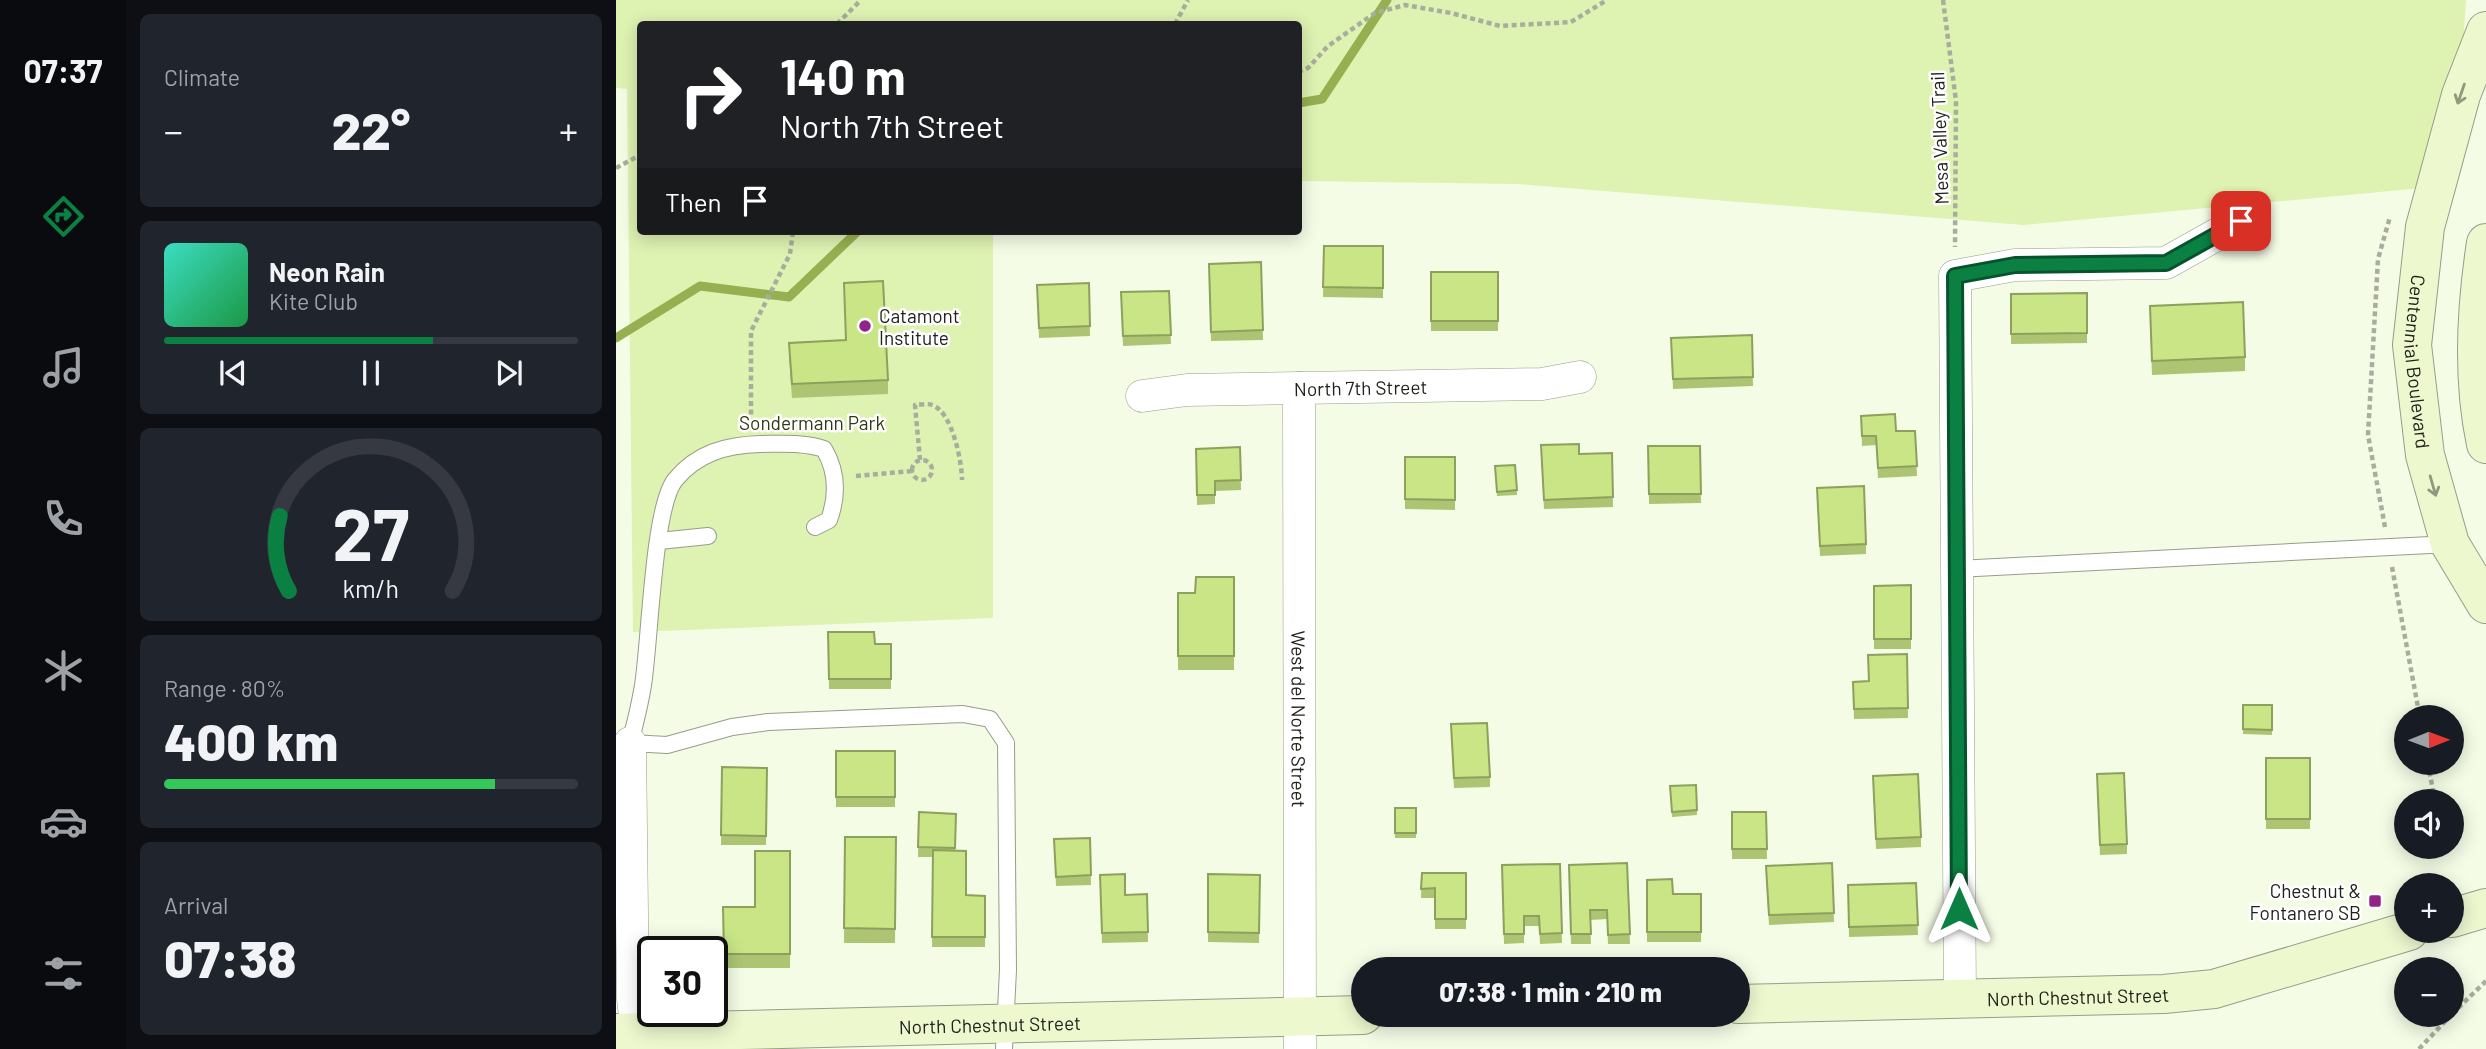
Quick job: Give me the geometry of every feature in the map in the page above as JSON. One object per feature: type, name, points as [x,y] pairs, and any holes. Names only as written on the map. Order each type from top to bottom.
[{"type":"main road","name":"Centennial Boulevard","points":[[2486,31],[2460,95],[2425,227],[2412,345],[2425,455],[2450,544],[2486,604]]},
{"type":"main road","points":[[2486,243],[2476,305],[2482,423],[2486,444]]},
{"type":"main road","points":[[2464,914],[2486,908]]},
{"type":"main road","name":"North Chestnut Street","points":[[1750,1004],[2164,994],[2214,989],[2394,935]]},
{"type":"main road","name":"North Chestnut Street","points":[[632,1038],[1300,1033],[1351,1018]]},
{"type":"street","points":[[1960,998],[1955,276],[2015,265],[2166,263],[2241,221]]},
{"type":"street","name":"North 7th Street","points":[[1142,396],[1187,390],[1542,384],[1580,377]]},
{"type":"street","name":"West del Norte Street","points":[[1298,388],[1300,1033]]},
{"type":"street","points":[[630,743],[632,1038]]},
{"type":"lane","points":[[815,527],[829,520],[835,504],[834,466],[824,449],[808,444],[752,445],[716,450],[695,460],[673,482],[662,512],[643,687],[630,743],[667,745],[732,727],[768,722],[963,714],[990,719],[1006,743],[1007,757],[1008,970],[1004,1036]]},
{"type":"lane","points":[[659,541],[708,536]]},
{"type":"lane","points":[[1957,569],[2450,544]]},
{"type":"path","points":[[842,21],[861,0]]},
{"type":"path","points":[[1177,21],[1188,0]]},
{"type":"path","points":[[1302,70],[1308,68],[1328,46],[1375,13],[1405,5],[1451,13],[1500,26],[1571,22],[1607,0]]},
{"type":"path","name":"Mesa Valley Trail","points":[[1943,0],[1956,100],[1955,276]]},
{"type":"path","points":[[616,168],[637,157]]},
{"type":"path","points":[[752,445],[751,331],[790,254],[792,235]]},
{"type":"path","points":[[920,460],[915,405],[932,405],[942,412],[958,448],[962,460],[962,481]]},
{"type":"path","points":[[912,471],[918,479],[930,475],[930,464],[920,460]]},
{"type":"path","points":[[912,471],[914,464],[920,460]]},
{"type":"path","points":[[880,475],[912,471]]},
{"type":"path","points":[[2464,1003],[2485,983]]},
{"type":"path","points":[[2419,1049],[2440,1027]]},
{"type":"green space","name":"Sondermann Park","points":[[616,0],[2466,0],[2454,185],[2024,225],[1518,184],[1302,181],[1302,21],[637,21],[637,235],[993,235],[993,618],[633,632],[627,89],[616,88]]},
{"type":"building","points":[[1324,246],[1383,246],[1383,288],[1323,287]]},
{"type":"building","points":[[1261,262],[1263,330],[1211,332],[1209,264]]},
{"type":"building","points":[[1431,272],[1498,272],[1498,321],[1431,321]]},
{"type":"building","name":"Catamont Institute","points":[[883,281],[888,380],[792,384],[789,343],[846,340],[844,283]]},
{"type":"building","points":[[1089,283],[1090,326],[1039,328],[1037,285]]},
{"type":"building","points":[[1169,291],[1171,335],[1123,336],[1121,292]]},
{"type":"building","points":[[2087,293],[2087,333],[2011,334],[2011,294]]},
{"type":"building","points":[[2243,302],[2245,357],[2152,361],[2150,306]]},
{"type":"building","points":[[1752,335],[1753,377],[1673,379],[1671,338]]},
{"type":"building","points":[[1895,414],[1896,431],[1915,431],[1917,466],[1878,468],[1876,436],[1862,436],[1861,416]]},
{"type":"building","points":[[1579,444],[1579,454],[1612,453],[1613,497],[1544,500],[1541,445]]},
{"type":"building","points":[[1648,446],[1700,446],[1701,494],[1649,494]]},
{"type":"building","points":[[1240,447],[1241,480],[1215,481],[1215,495],[1197,495],[1196,449]]},
{"type":"building","points":[[1405,457],[1455,457],[1455,500],[1405,499]]},
{"type":"building","points":[[1515,465],[1517,490],[1497,492],[1495,466]]},
{"type":"building","points":[[1864,486],[1866,544],[1820,546],[1817,488]]},
{"type":"building","points":[[1196,577],[1234,577],[1234,656],[1178,656],[1178,593],[1195,593]]},
{"type":"building","points":[[1911,585],[1911,639],[1874,639],[1874,586]]},
{"type":"building","points":[[828,632],[874,632],[875,644],[891,644],[891,679],[829,679]]},
{"type":"building","points":[[1907,654],[1908,708],[1854,709],[1853,682],[1869,681],[1868,655]]},
{"type":"building","points":[[2243,705],[2272,705],[2272,730],[2243,729]]},
{"type":"building","points":[[1487,723],[1490,777],[1454,778],[1451,724]]},
{"type":"building","points":[[836,751],[895,751],[895,797],[836,797]]},
{"type":"building","points":[[2266,758],[2310,758],[2310,819],[2266,819]]},
{"type":"building","points":[[722,767],[767,768],[766,836],[721,835]]},
{"type":"building","points":[[2124,773],[2127,844],[2100,845],[2097,774]]},
{"type":"building","points":[[1918,774],[1921,837],[1876,839],[1873,776]]},
{"type":"building","points":[[1696,785],[1697,810],[1672,812],[1670,786]]},
{"type":"building","points":[[1395,808],[1416,808],[1416,833],[1395,833]]},
{"type":"building","points":[[919,812],[956,814],[955,848],[918,847]]},
{"type":"building","points":[[1732,812],[1766,812],[1767,849],[1732,849]]},
{"type":"building","points":[[845,837],[896,837],[895,929],[844,928]]},
{"type":"building","points":[[1090,838],[1091,875],[1056,877],[1054,839]]},
{"type":"building","points":[[933,850],[966,851],[966,895],[985,896],[985,937],[932,937]]},
{"type":"building","points":[[755,851],[790,851],[790,954],[728,954],[728,936],[724,936],[723,907],[755,907]]},
{"type":"building","points":[[1627,863],[1630,934],[1608,935],[1607,910],[1590,910],[1591,934],[1571,934],[1569,865]]},
{"type":"building","points":[[1832,863],[1834,913],[1769,915],[1766,866]]},
{"type":"building","points":[[1560,864],[1562,933],[1540,934],[1539,916],[1524,916],[1524,934],[1504,934],[1502,865]]},
{"type":"building","points":[[1422,873],[1466,873],[1466,919],[1435,919],[1435,888],[1421,889]]},
{"type":"building","points":[[1125,874],[1125,895],[1147,894],[1148,932],[1102,933],[1100,875]]},
{"type":"building","points":[[1208,874],[1260,875],[1259,933],[1208,932]]},
{"type":"building","points":[[1672,879],[1673,894],[1701,894],[1701,932],[1647,932],[1647,880]]},
{"type":"building","points":[[1916,883],[1918,925],[1849,927],[1848,885]]},
{"type":"waterway","points":[[1302,102],[1322,99],[1387,0]]},
{"type":"waterway","points":[[616,338],[700,286],[789,297],[854,235]]},
{"type":"place","name":"Catamont Institute","points":[[865,326]]},
{"type":"place","name":"Chestnut & Fontanero SB","points":[[2375,901]]},
{"type":"route","points":[[1959,909],[1955,276],[2015,265],[2166,263],[2241,221]]}]
